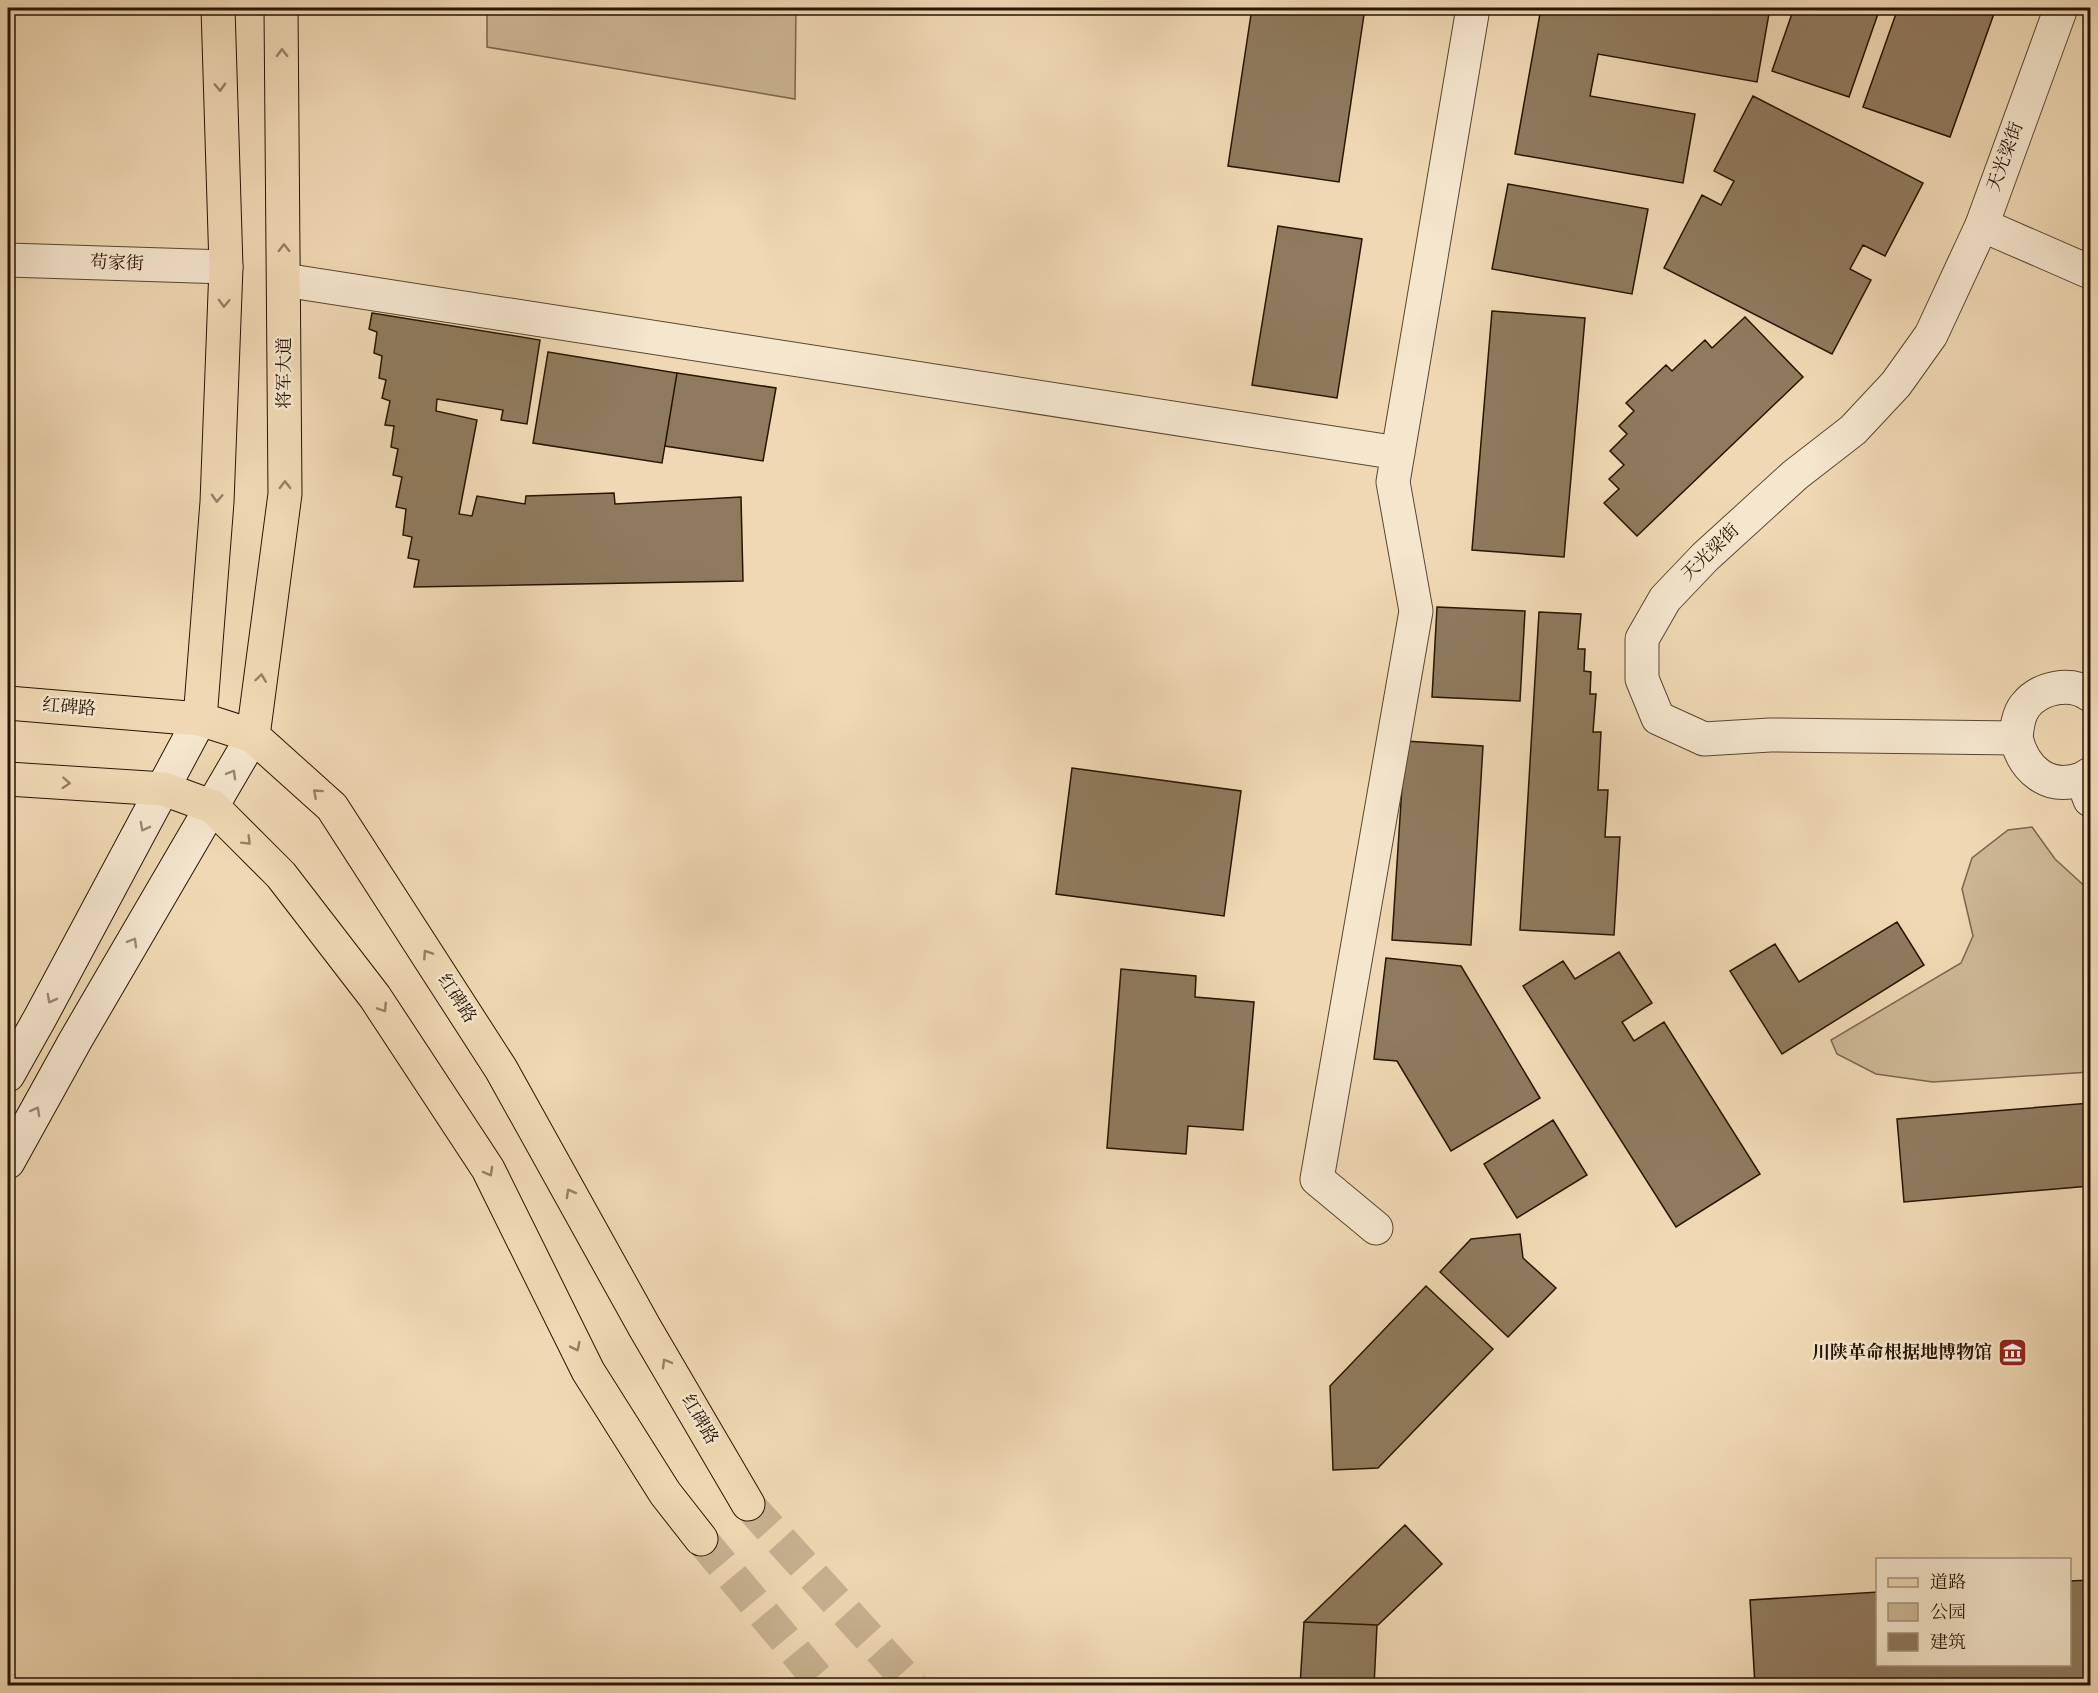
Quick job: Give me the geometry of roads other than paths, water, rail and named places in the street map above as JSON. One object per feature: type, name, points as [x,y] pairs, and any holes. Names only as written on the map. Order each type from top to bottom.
[{"type":"main road","points":[[200,719],[217,502],[226,267],[218,8]]},
{"type":"main road","name":"将军大道","points":[[253,736],[285,494],[281,8]]},
{"type":"main road","name":"红碑路","points":[[8,703],[200,719],[253,736],[332,807],[501,1069],[645,1328],[748,1504]]},
{"type":"main road","points":[[8,779],[164,789],[213,807],[281,875],[375,997],[488,1169],[588,1371],[665,1494],[701,1539]]},
{"type":"street","points":[[1376,1228],[1317,1179],[1416,611],[1393,482],[1473,8]]},
{"type":"street","name":"天光梁街","points":[[2016,738],[1770,735],[1704,739],[1658,718],[1642,679],[1642,639],[1665,599],[1705,557],[1795,475],[1853,430],[1896,384],[1931,335],[1982,225],[2061,8]]},
{"type":"street","points":[[1982,225],[2091,272]]},
{"type":"street","name":"苟家街","points":[[8,260],[226,267]]},
{"type":"street","points":[[284,280],[1398,453]]},
{"type":"street","points":[[2088,784],[2058,782],[2043,778],[2029,768],[2020,754],[2016,738],[2018,722],[2025,706],[2037,695],[2052,688],[2069,687],[2091,695]]},
{"type":"street","points":[[8,1075],[200,719]]},
{"type":"street","points":[[8,1162],[75,1041],[253,736]]},
{"type":"tunnel","points":[[748,1504],[913,1686]]},
{"type":"tunnel","points":[[701,1539],[824,1686]]},
{"type":"place","name":"川陕革命根据地博物馆","points":[[2013,1353]]}]
